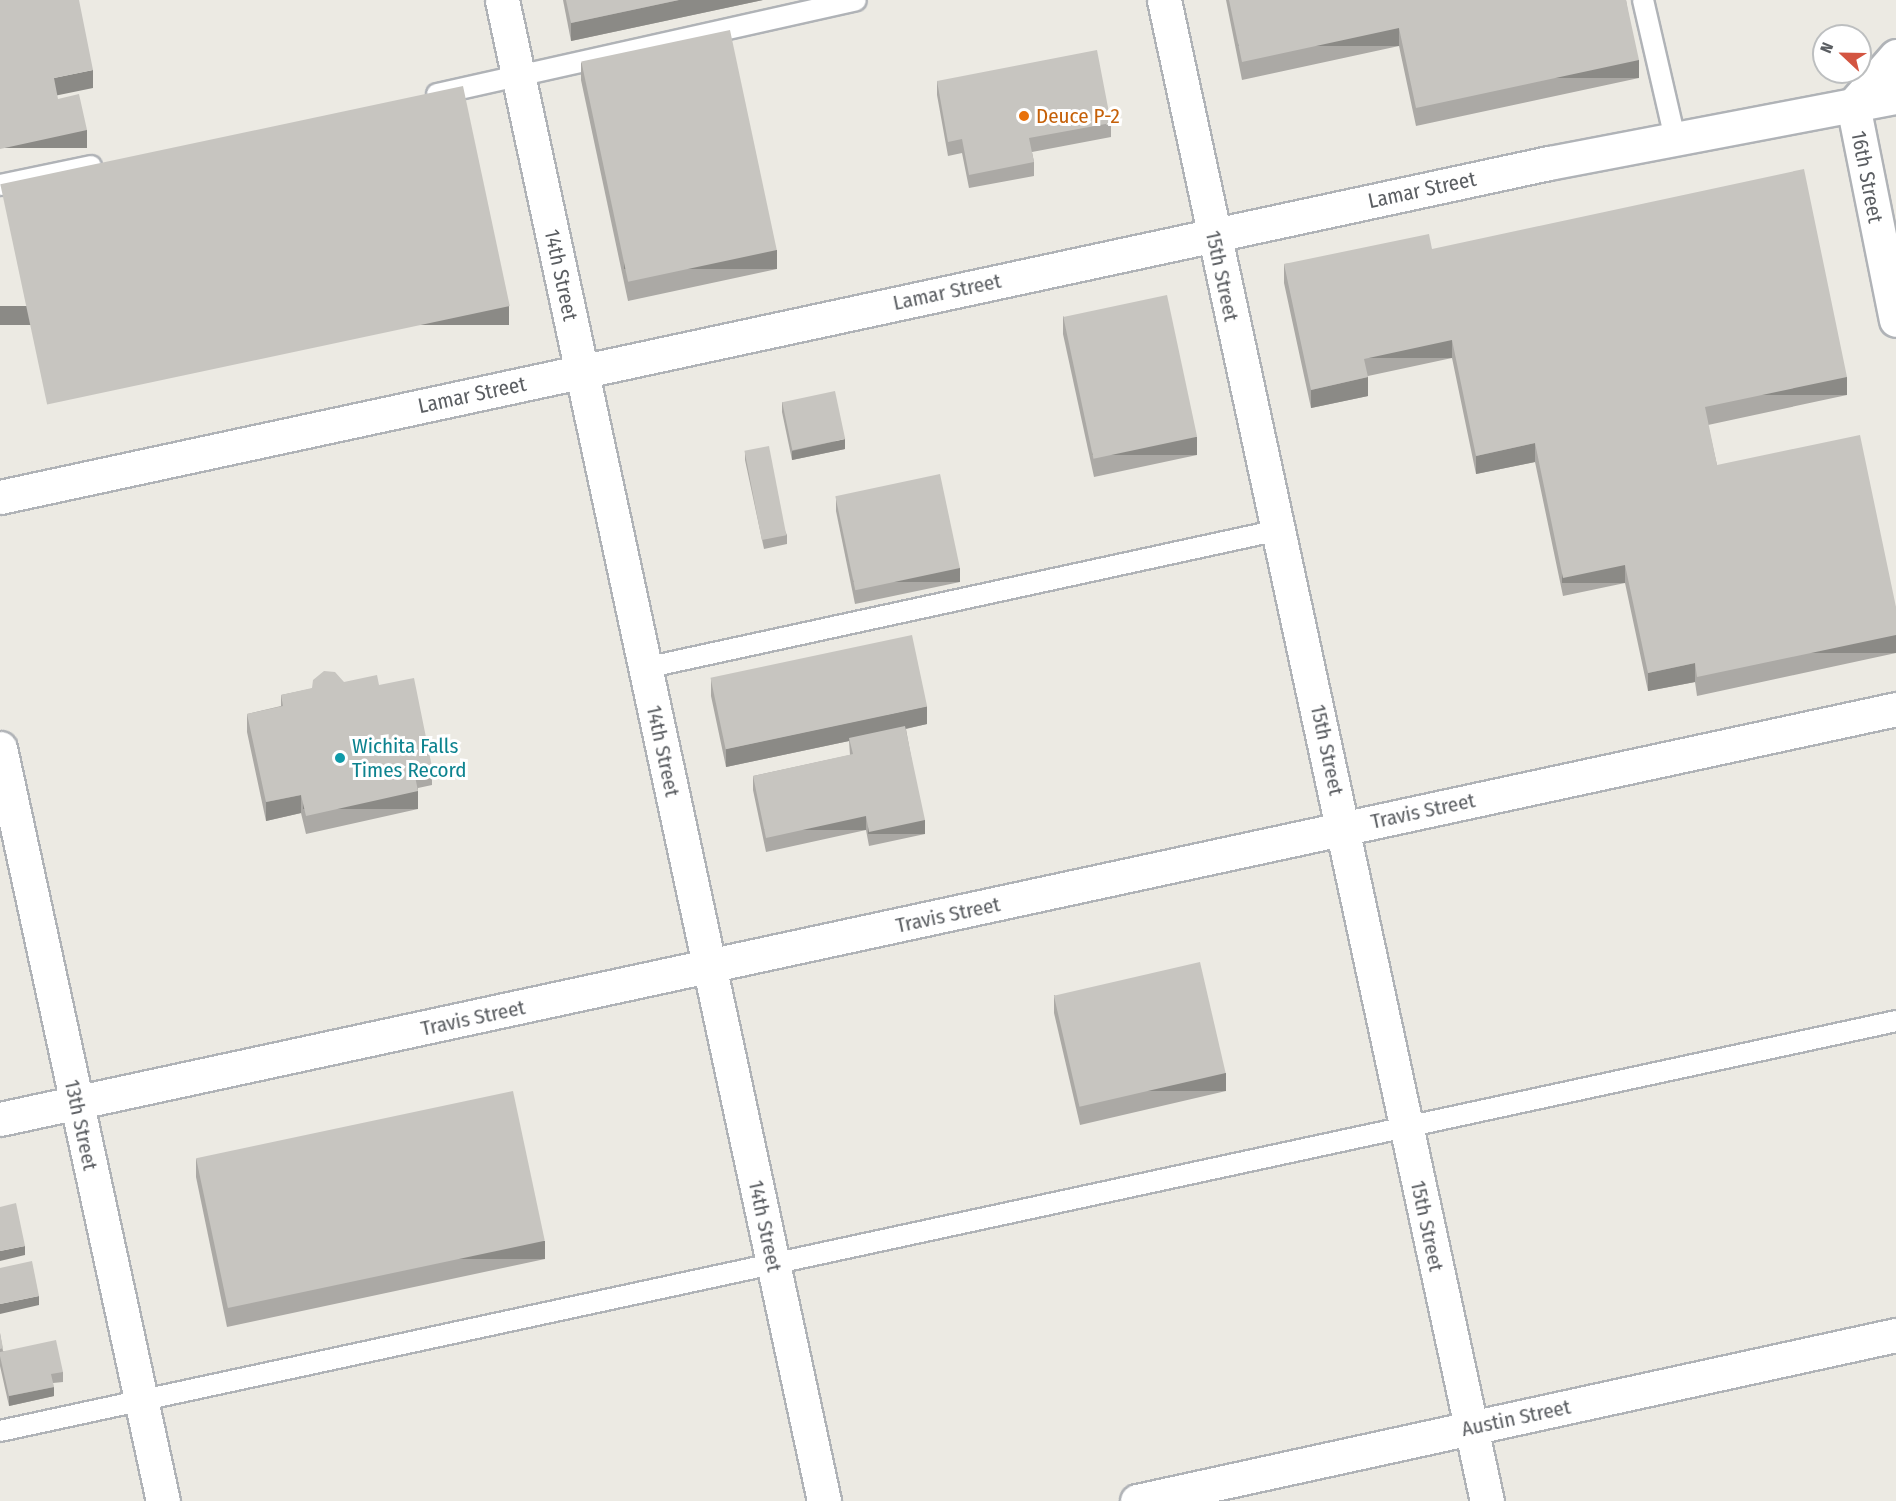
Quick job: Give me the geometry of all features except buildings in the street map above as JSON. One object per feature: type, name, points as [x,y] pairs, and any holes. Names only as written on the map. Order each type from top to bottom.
[{"type":"street","name":"14th Street","points":[[502,0],[824,1501]]},
{"type":"street","name":"15th Street","points":[[1164,0],[1487,1501]]},
{"type":"street","points":[[1853,105],[1896,56]]},
{"type":"street","name":"Lamar Street","points":[[0,497],[1213,234],[1676,139],[1896,97]]},
{"type":"street","name":"16th Street","points":[[1853,105],[1896,320]]},
{"type":"street","name":"Travis Street","points":[[0,1119],[710,968],[1344,828],[1896,710]]},
{"type":"street","name":"13th Street","points":[[0,748],[6,806],[76,1103],[163,1501]]},
{"type":"street","name":"Austin Street","points":[[1137,1501],[1896,1335]]},
{"type":"lane","points":[[416,98],[856,0]]},
{"type":"lane","points":[[1643,0],[1676,139]]},
{"type":"lane","points":[[0,185],[115,161]]},
{"type":"lane","points":[[645,668],[1279,530]]},
{"type":"lane","points":[[0,1431],[1896,1021]]},
{"type":"place","name":"Deuce P-2","points":[[1024,116]]},
{"type":"place","name":"Wichita Falls Times Record","points":[[340,758]]}]
